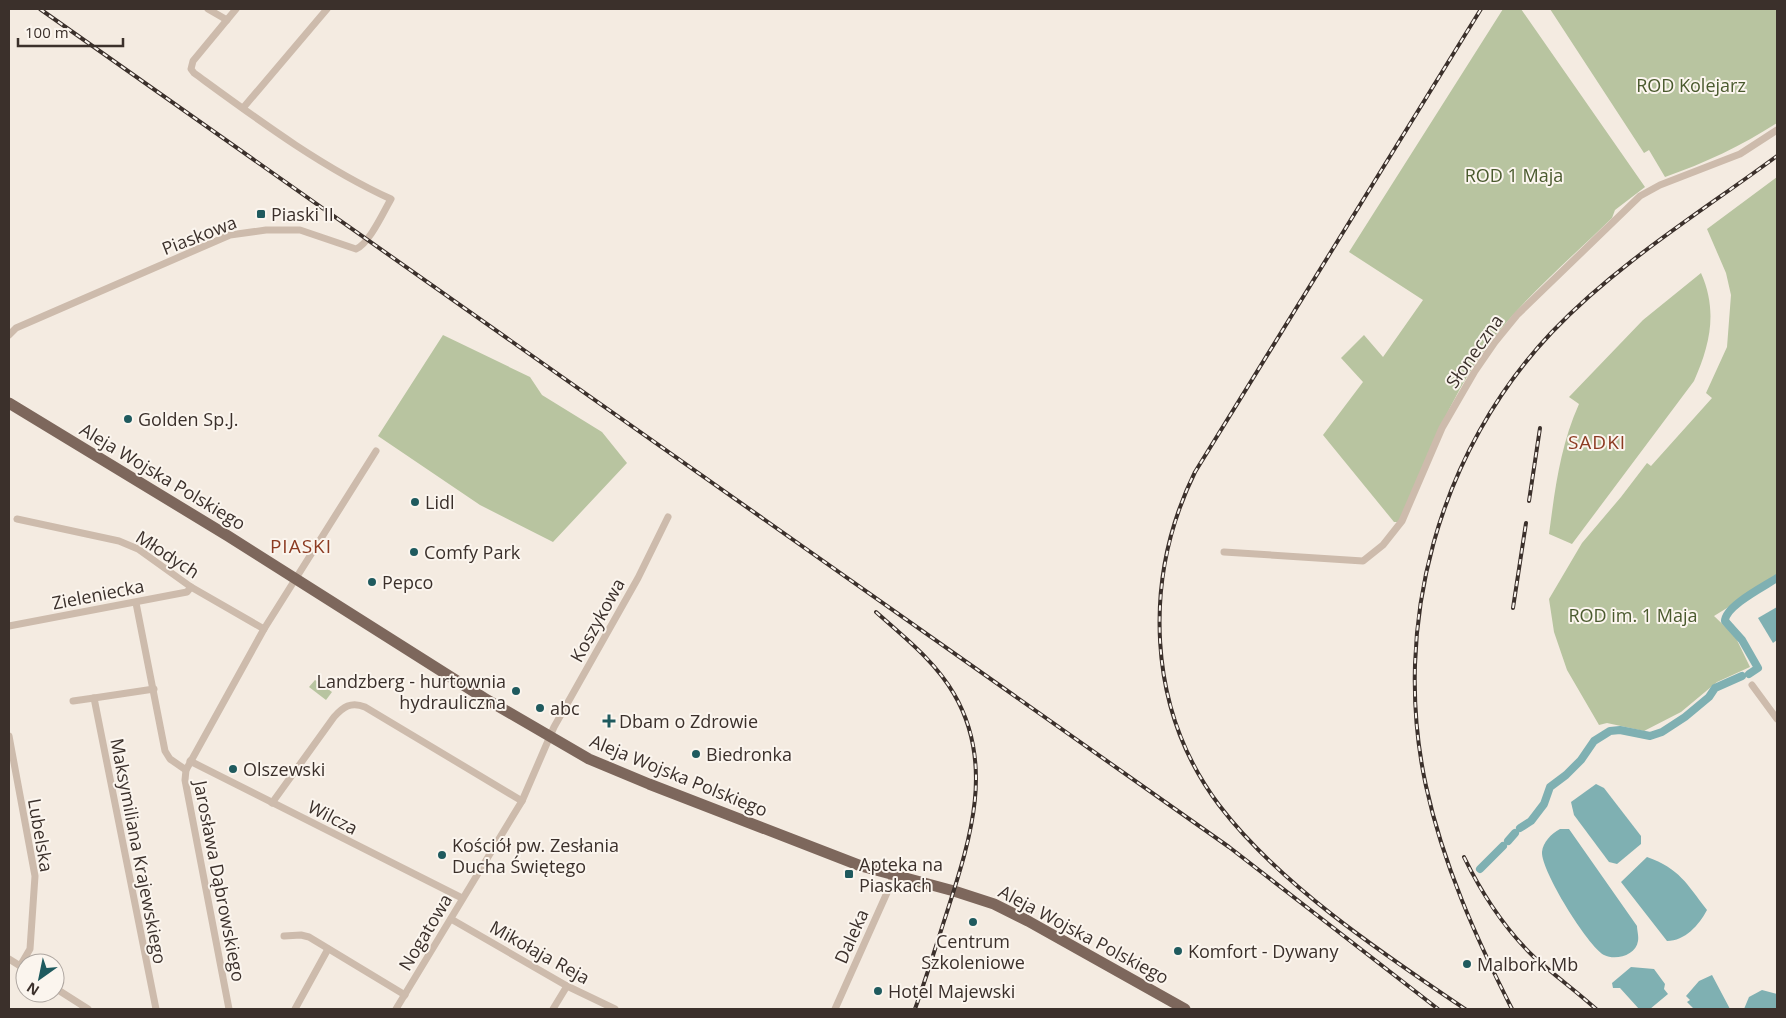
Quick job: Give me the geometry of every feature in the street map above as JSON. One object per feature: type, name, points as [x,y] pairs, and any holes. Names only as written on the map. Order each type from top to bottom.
[{"type":"main road","name":"Aleja Wojska Polskiego","points":[[9,403],[296,578],[476,693],[589,758],[649,784],[861,866],[954,891],[1017,915],[1185,1009]]},
{"type":"street","points":[[208,9],[227,20],[236,9]]},
{"type":"street","points":[[243,108],[327,9]]},
{"type":"street","name":"Piaskowa","points":[[9,336],[16,328],[230,236],[283,229],[314,234],[353,248],[361,246],[391,199],[342,175],[194,74],[191,69],[193,61],[227,20]]},
{"type":"street","name":"Słoneczna","points":[[1224,552],[1363,561],[1383,545],[1402,521],[1451,412],[1474,371],[1517,315],[1640,196],[1660,185],[1740,154],[1777,130]]},
{"type":"street","name":"Jarosława Dąbrowskiego","points":[[229,1009],[185,780],[186,770],[264,629],[376,451]]},
{"type":"street","name":"Koszykowa","points":[[550,737],[638,578],[668,516]]},
{"type":"street","name":"Młodych","points":[[17,519],[119,541],[138,549],[191,587],[264,629]]},
{"type":"street","name":"Zieleniecka","points":[[9,626],[187,592],[191,587]]},
{"type":"street","points":[[136,602],[166,751],[170,759],[186,770]]},
{"type":"street","points":[[1752,685],[1777,719]]},
{"type":"street","points":[[73,701],[154,689]]},
{"type":"street","name":"Maksymiliana Krajewskiego","points":[[94,698],[156,1009]]},
{"type":"street","points":[[272,803],[334,717],[342,708],[353,704],[371,710],[522,801]]},
{"type":"street","name":"Lubelska","points":[[9,736],[35,876],[28,953]]},
{"type":"street","name":"Nogatowa","points":[[396,1009],[522,801],[550,737]]},
{"type":"street","name":"Wilcza","points":[[190,761],[462,898]]},
{"type":"street","name":"Daleka","points":[[835,1009],[890,886],[893,874]]},
{"type":"street","name":"Mikołaja Reja","points":[[451,919],[567,986],[615,1009]]},
{"type":"street","points":[[284,936],[301,934],[328,948],[405,995]]},
{"type":"street","points":[[294,1009],[328,948]]},
{"type":"street","points":[[553,1009],[567,986]]},
{"type":"street","points":[[65,994],[88,1009]]},
{"type":"green space","name":"ROD 1 Maja","points":[[1503,9],[1521,9],[1645,187],[1615,210],[1612,218],[1535,292],[1506,323],[1477,360],[1440,428],[1399,522],[1394,522],[1323,435],[1363,382],[1341,358],[1364,335],[1383,357],[1423,300],[1349,252]]},
{"type":"green space","name":"ROD Kolejarz","points":[[1550,9],[1777,9],[1777,123],[1722,153],[1665,177],[1649,150],[1644,153]]},
{"type":"green space","name":"ROD im. 1 Maja","points":[[1777,177],[1777,577],[1714,616],[1735,636],[1750,667],[1717,682],[1681,712],[1644,731],[1607,723],[1599,725],[1567,670],[1554,632],[1549,599],[1582,543],[1647,463],[1651,466],[1712,398],[1706,393],[1727,347],[1731,295],[1726,273],[1707,229]]},
{"type":"green space","points":[[1701,273],[1709,301],[1710,328],[1700,368],[1694,381],[1572,544],[1549,534],[1563,452],[1579,404],[1569,397],[1643,320]]},
{"type":"green space","points":[[443,335],[530,377],[542,395],[602,432],[627,463],[553,542],[480,505],[378,436]]},
{"type":"green space","points":[[315,680],[332,692],[326,700],[309,687]]},
{"type":"water","points":[[1777,607],[1777,640],[1773,643],[1758,618]]},
{"type":"water","points":[[1596,784],[1604,788],[1641,836],[1641,844],[1617,864],[1609,862],[1574,815],[1571,802]]},
{"type":"water","points":[[1560,829],[1569,829],[1637,926],[1638,941],[1636,946],[1634,950],[1625,956],[1609,957],[1597,949],[1587,938],[1557,891],[1544,862],[1542,852],[1548,839]]},
{"type":"water","points":[[1647,857],[1667,867],[1682,878],[1707,910],[1696,926],[1680,938],[1667,941],[1621,882]]},
{"type":"water","points":[[1631,967],[1654,969],[1665,984],[1664,989],[1668,994],[1650,1009],[1639,1009],[1620,988],[1613,988],[1612,983]]},
{"type":"water","points":[[1712,975],[1730,1009],[1694,1009],[1687,1002],[1690,1000],[1686,996],[1699,981]]},
{"type":"water","points":[[1762,990],[1777,994],[1777,1009],[1744,1009],[1749,997]]},
{"type":"waterway","points":[[1749,674],[1758,668],[1742,640],[1725,621],[1731,609],[1738,603],[1777,578]]},
{"type":"waterway","points":[[1520,828],[1531,821],[1544,804],[1550,787],[1581,760],[1594,741],[1610,731],[1620,730],[1650,736],[1662,732],[1685,717],[1709,697],[1715,688],[1742,676]]},
{"type":"waterway","points":[[1508,841],[1515,833]]},
{"type":"waterway","points":[[1480,869],[1503,846]]},
{"type":"railway","points":[[40,9],[1229,847],[1438,1009]]},
{"type":"railway","points":[[1465,1009],[1333,916],[1271,862],[1243,834],[1219,805],[1195,767],[1177,727],[1166,685],[1160,642],[1160,598],[1167,555],[1178,513],[1195,472],[1481,9]]},
{"type":"railway","points":[[1512,1009],[1473,928],[1451,872],[1426,786],[1417,725],[1415,664],[1421,603],[1434,543],[1453,485],[1480,431],[1513,379],[1552,332],[1604,283],[1632,261],[1777,156]]},
{"type":"railway","points":[[1529,501],[1540,428]]},
{"type":"railway","points":[[1513,608],[1526,523]]},
{"type":"railway","points":[[876,612],[918,650],[946,682],[967,721],[974,749],[976,777],[970,832],[955,888],[915,1009]]},
{"type":"railway","points":[[1464,857],[1486,897],[1523,946],[1596,1009]]},
{"type":"place","name":"Piaski II","points":[[261,214]]},
{"type":"place","name":"Golden Sp.J.","points":[[128,419]]},
{"type":"place","name":"Lidl","points":[[415,502]]},
{"type":"place","name":"Comfy Park","points":[[414,552]]},
{"type":"place","name":"Pepco","points":[[372,582]]},
{"type":"place","name":"Landzberg - hurtownia hydrauliczna","points":[[516,691]]},
{"type":"place","name":"abc","points":[[540,708]]},
{"type":"place","name":"Dbam o Zdrowie","points":[[609,721]]},
{"type":"place","name":"Biedronka","points":[[696,754]]},
{"type":"place","name":"Olszewski","points":[[233,769]]},
{"type":"place","name":"Kościół pw. Zesłania Ducha Świętego","points":[[442,855]]},
{"type":"place","name":"Apteka na Piaskach","points":[[849,874]]},
{"type":"place","name":"Centrum Szkoleniowe","points":[[973,922]]},
{"type":"place","name":"Komfort - Dywany","points":[[1178,951]]},
{"type":"place","name":"Malbork Mb","points":[[1467,964]]},
{"type":"place","name":"Hotel Majewski","points":[[878,991]]},
{"type":"district","name":"SADKI","points":[[1597,442]]},
{"type":"district","name":"PIASKI","points":[[301,546]]}]
